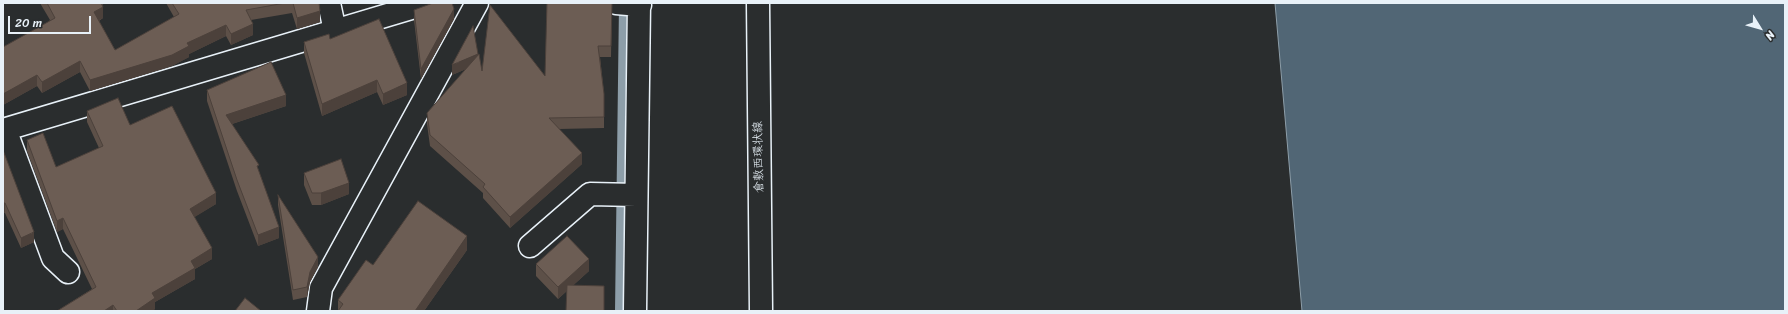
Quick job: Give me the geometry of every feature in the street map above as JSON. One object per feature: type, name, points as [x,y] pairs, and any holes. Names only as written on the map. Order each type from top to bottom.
[{"type":"street","points":[[330,3],[335,30]]},
{"type":"street","points":[[68,272],[53,258],[4,129],[428,3]]},
{"type":"street","points":[[318,311],[321,288],[477,3]]},
{"type":"street","name":"倉敷西環状線","points":[[758,3],[761,311]]},
{"type":"street","points":[[631,4],[626,194],[635,311]]},
{"type":"street","points":[[530,246],[590,194],[626,194]]},
{"type":"water","points":[[1275,3],[1785,3],[1785,311],[1302,311]]},
{"type":"building","points":[[47,3],[101,3],[103,7],[94,12],[115,50],[179,14],[172,3],[285,3],[246,10],[253,24],[231,34],[226,25],[187,43],[189,46],[172,55],[90,80],[80,61],[42,82],[37,75],[3,94],[3,47],[55,18]]},
{"type":"building","points":[[293,3],[319,3],[320,11],[297,18]]},
{"type":"building","points":[[433,3],[452,3],[454,9],[421,69],[414,10]]},
{"type":"building","points":[[547,3],[612,3],[611,46],[598,46],[604,94],[604,117],[549,118],[582,153],[510,217],[483,187],[485,184],[430,135],[427,113],[479,54],[482,71],[490,5],[545,76]]},
{"type":"building","points":[[379,19],[407,83],[383,94],[377,80],[322,104],[304,42],[329,34],[330,39]]},
{"type":"building","points":[[473,26],[478,54],[452,65]]},
{"type":"building","points":[[271,62],[286,95],[226,115],[259,165],[257,166],[279,227],[258,235],[237,180],[207,90]]},
{"type":"building","points":[[118,98],[130,125],[172,106],[216,193],[190,209],[212,248],[191,261],[195,268],[152,293],[155,298],[136,311],[117,311],[113,305],[104,311],[57,311],[96,287],[63,218],[57,221],[27,140],[43,133],[56,167],[103,146],[87,111]]},
{"type":"building","points":[[3,150],[34,232],[21,238],[5,203],[3,203]]},
{"type":"building","points":[[341,159],[349,183],[321,193],[312,193],[304,173]]},
{"type":"building","points":[[278,195],[318,257],[310,272],[307,287],[293,290]]},
{"type":"building","points":[[418,201],[467,236],[415,311],[338,311],[343,304],[338,300],[366,260],[373,265]]},
{"type":"building","points":[[567,236],[589,259],[558,287],[536,264]]},
{"type":"building","points":[[567,285],[604,286],[604,311],[566,311]]},
{"type":"building","points":[[245,298],[261,311],[235,311]]},
{"type":"waterway","points":[[619,311],[623,4]]}]
